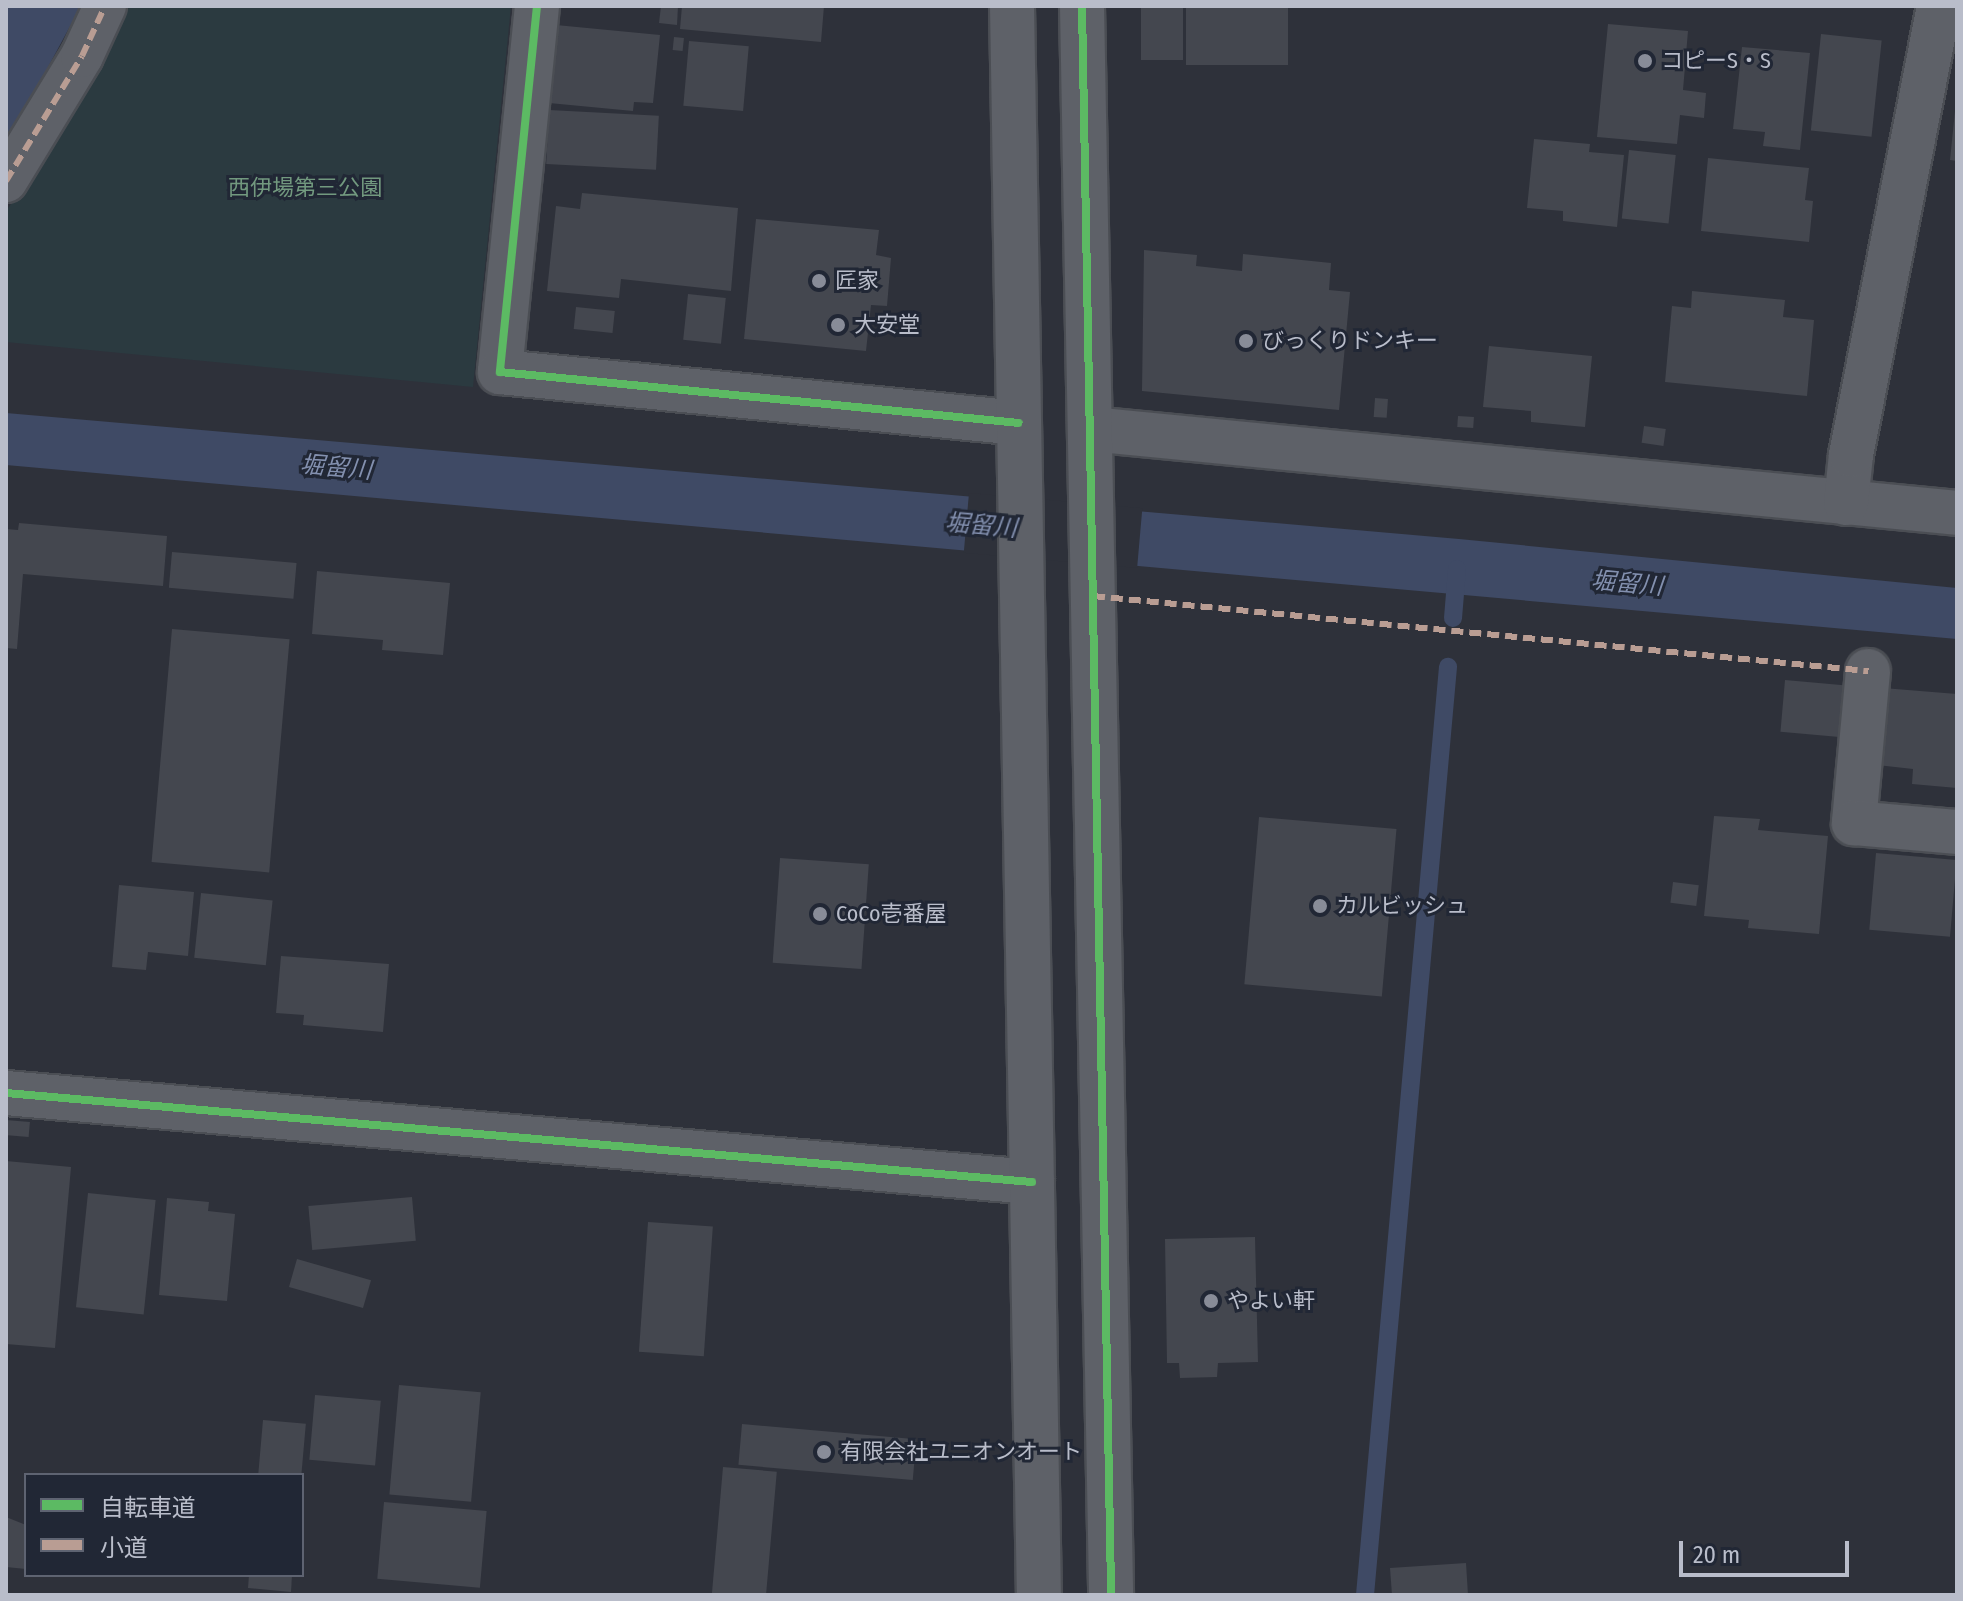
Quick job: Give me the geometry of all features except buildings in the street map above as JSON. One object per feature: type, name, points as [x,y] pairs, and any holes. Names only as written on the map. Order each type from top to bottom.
[{"type":"street","points":[[6,181],[82,56],[105,6]]},
{"type":"street","points":[[537,6],[500,372],[1019,423]]},
{"type":"street","points":[[1012,6],[1039,1595]]},
{"type":"street","points":[[1082,6],[1111,1595]]},
{"type":"street","points":[[1846,503],[1851,455],[1940,6],[1957,8]]},
{"type":"street","points":[[1090,429],[1957,513]]},
{"type":"street","points":[[1868,671],[1854,823],[1957,832]]},
{"type":"street","points":[[6,1093],[1032,1182]]},
{"type":"green space","name":"西伊場第三公園","points":[[123,6],[511,6],[473,387],[6,342],[6,211],[40,163]]},
{"type":"water","points":[[6,6],[81,6],[6,145]]},
{"type":"water","name":"堀留川","points":[[6,413],[1459,539],[1957,588],[1957,639],[6,465]]},
{"type":"pier","points":[[969,493],[1142,508],[1137,568],[964,553]]},
{"type":"waterway","points":[[1453,618],[1457,569]]},
{"type":"waterway","points":[[1365,1595],[1448,667]]},
{"type":"marked path","points":[[6,181],[82,56],[105,6]]},
{"type":"marked path","points":[[1093,596],[1868,671]]},
{"type":"cycle path","points":[[537,6],[500,372],[1019,423]]},
{"type":"cycle path","points":[[1082,6],[1111,1595]]},
{"type":"cycle path","points":[[6,1093],[1032,1182]]},
{"type":"place","name":"コピーS・S","points":[[1645,61]]},
{"type":"place","name":"匠家","points":[[819,281]]},
{"type":"place","name":"大安堂","points":[[838,325]]},
{"type":"place","name":"びっくりドンキー","points":[[1246,341]]},
{"type":"place","name":"カルビッシュ","points":[[1320,906]]},
{"type":"place","name":"CoCo壱番屋","points":[[820,914]]},
{"type":"place","name":"やよい軒","points":[[1211,1301]]},
{"type":"place","name":"有限会社ユニオンオート","points":[[824,1452]]}]
